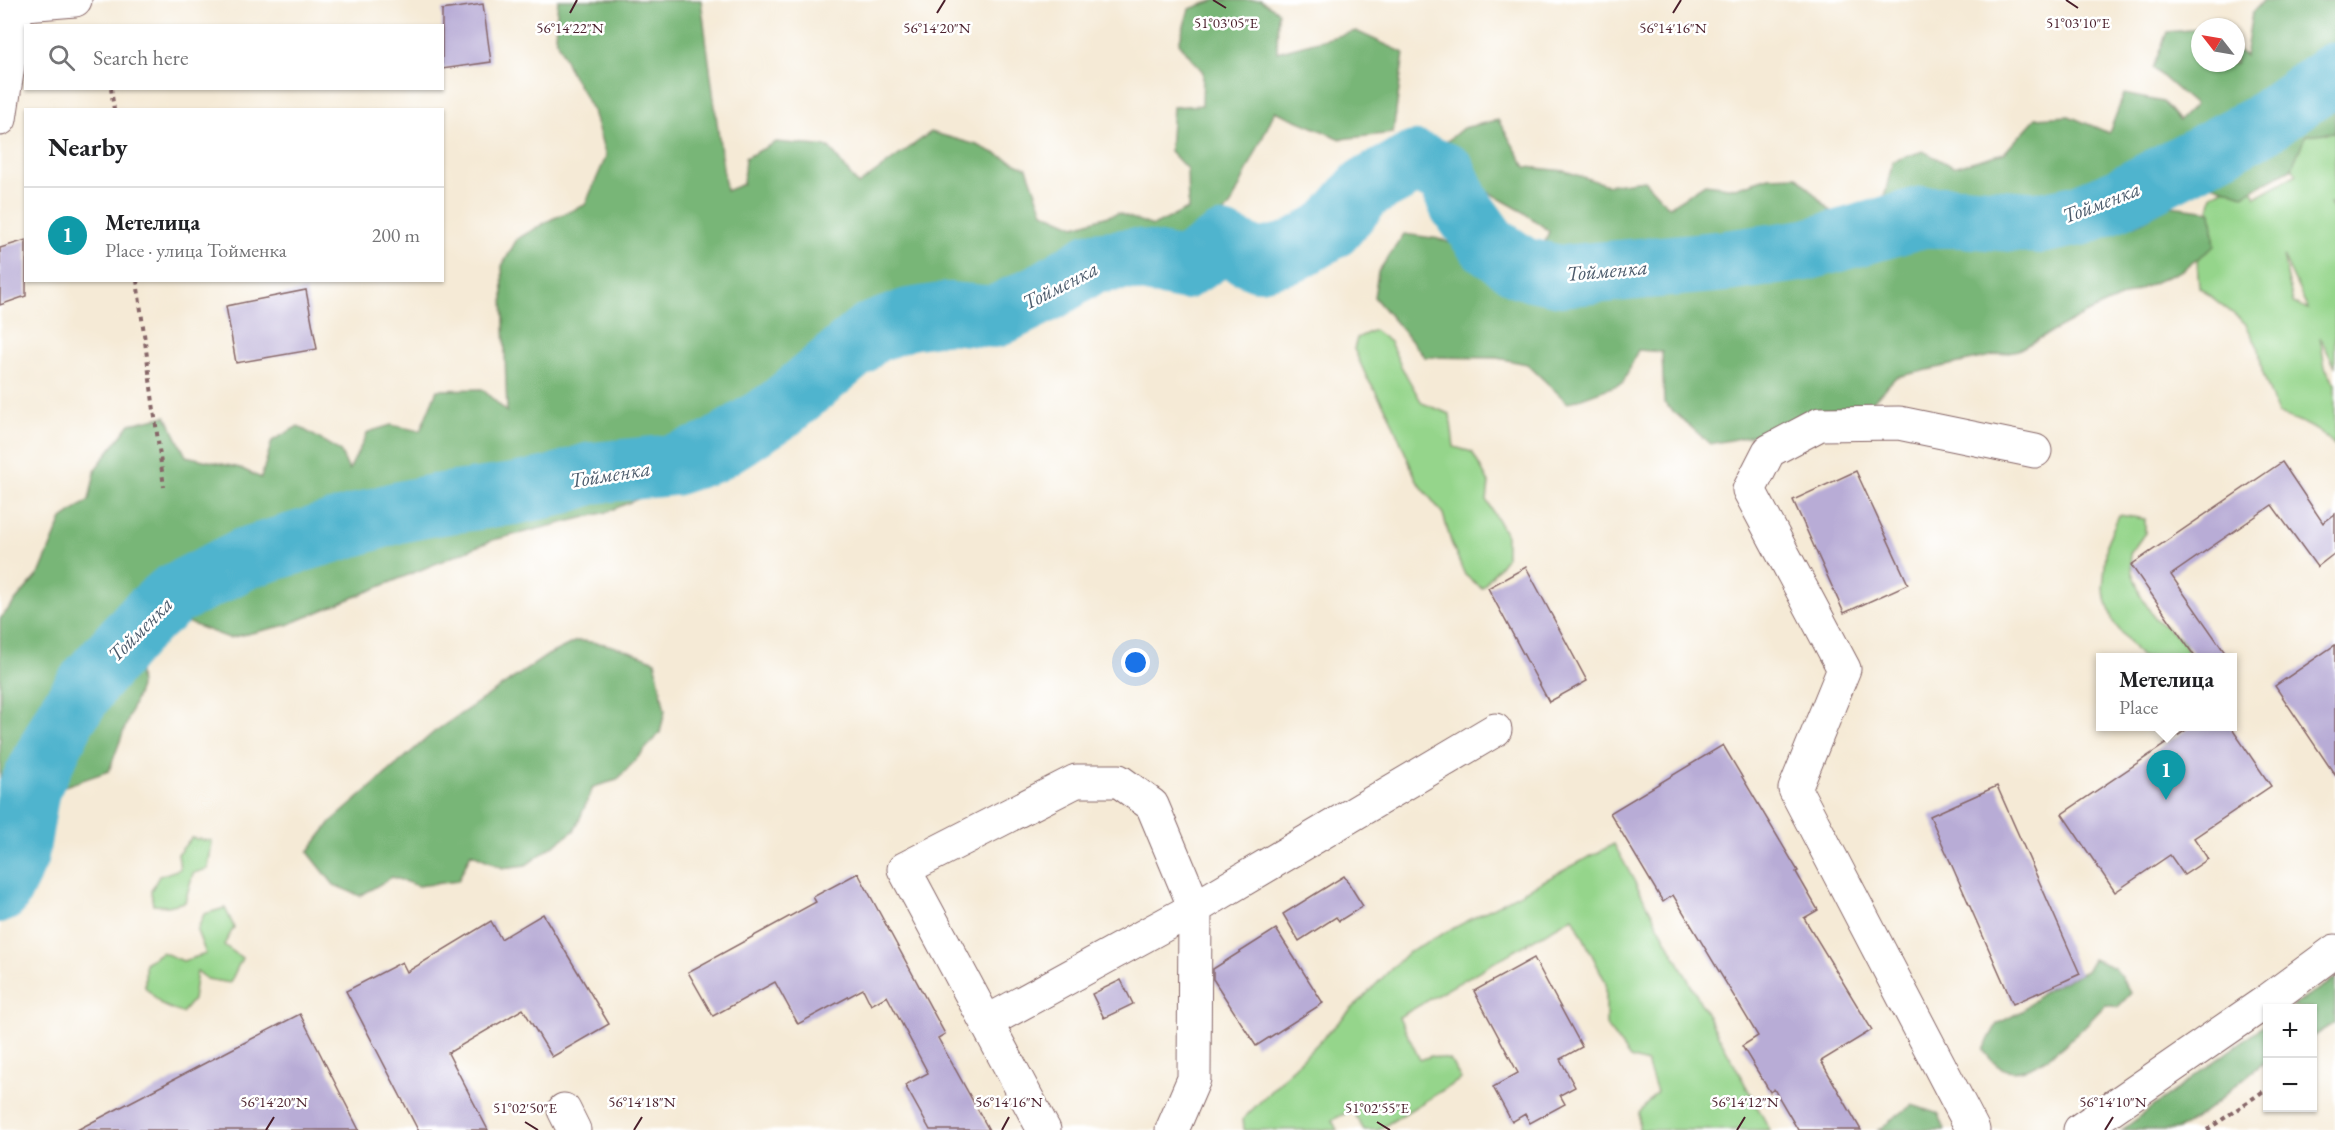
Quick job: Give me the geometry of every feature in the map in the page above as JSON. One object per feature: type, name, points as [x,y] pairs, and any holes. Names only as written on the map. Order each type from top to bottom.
[{"type":"street","points":[[0,119],[8,6],[75,0]]},
{"type":"street","points":[[1973,1130],[1795,789],[1844,669],[1749,490],[1769,451],[1820,424],[1899,423],[2035,452]]},
{"type":"street","points":[[987,1022],[1195,908],[1495,730]]},
{"type":"street","points":[[1044,1130],[904,869],[1076,781],[1119,781],[1152,805],[1195,908],[1194,1079],[1172,1130]]},
{"type":"street","points":[[2080,1130],[2267,1001],[2335,951]]},
{"type":"path","points":[[111,90],[114,108]]},
{"type":"path","points":[[137,282],[164,487]]},
{"type":"path","points":[[2206,1130],[2263,1091]]},
{"type":"green space","points":[[558,0],[701,0],[726,191],[743,184],[745,158],[776,142],[829,147],[858,185],[931,132],[977,145],[1027,168],[1043,212],[1075,226],[1118,213],[1153,226],[1188,209],[1187,169],[1170,151],[1173,107],[1202,105],[1203,72],[1179,43],[1189,9],[1216,0],[1260,0],[1278,11],[1277,52],[1356,31],[1404,53],[1393,133],[1341,139],[1275,111],[1230,207],[1183,250],[1133,259],[1085,277],[1052,263],[1017,291],[970,307],[916,299],[713,416],[662,452],[654,492],[607,512],[493,540],[287,625],[229,638],[173,617],[156,623],[145,638],[139,672],[140,687],[109,771],[39,795],[15,773],[0,778],[0,619],[40,572],[62,519],[89,500],[96,468],[130,424],[166,416],[186,456],[240,468],[261,478],[272,441],[298,426],[340,451],[349,470],[368,432],[391,425],[420,431],[437,390],[482,389],[507,412],[502,266],[517,239],[552,219],[585,205],[606,157],[593,111],[569,69],[555,36]]},
{"type":"green space","points":[[2264,0],[2335,0],[2335,65],[2330,70],[2290,74],[2283,90],[2335,79],[2335,132],[2306,135],[2291,169],[2243,195],[2186,175],[2104,192],[2106,222],[2134,226],[2170,206],[2211,211],[2215,246],[2182,270],[2087,313],[2018,350],[1896,377],[1869,405],[1800,414],[1786,429],[1710,444],[1664,403],[1662,352],[1638,350],[1623,383],[1568,403],[1527,364],[1497,358],[1425,357],[1374,297],[1378,272],[1404,234],[1440,239],[1505,267],[1529,264],[1542,250],[1549,231],[1520,210],[1463,178],[1440,147],[1463,128],[1498,120],[1526,167],[1565,171],[1607,185],[1644,180],[1669,207],[1705,184],[1735,188],[1769,177],[1797,176],[1836,217],[1806,246],[1759,252],[1747,264],[1758,267],[1817,256],[1857,254],[1900,244],[1882,206],[1893,161],[1923,151],[1953,167],[2004,153],[2036,118],[2069,116],[2109,133],[2124,94],[2163,102],[2179,121],[2195,105],[2153,68],[2167,32],[2191,30],[2191,72],[2245,72],[2245,56],[2252,13]]},
{"type":"green space","points":[[2335,130],[2335,205],[2330,204],[2335,211],[2335,367],[2320,337],[2325,367],[2335,384],[2335,446],[2309,426],[2278,414],[2262,371],[2259,349],[2245,323],[2199,287],[2197,260],[2211,236],[2209,211],[2212,195],[2224,188],[2251,187],[2256,197],[2297,174],[2289,164],[2303,136]],"holes":[[[2283,256],[2308,309],[2293,303]]]},
{"type":"green space","points":[[1374,330],[1390,342],[1422,403],[1450,414],[1454,447],[1472,452],[1489,483],[1487,501],[1506,535],[1506,558],[1482,588],[1465,575],[1451,542],[1443,514],[1417,481],[1388,412],[1367,378],[1354,349],[1357,338]]},
{"type":"green space","points":[[2119,515],[2145,519],[2145,533],[2130,554],[2132,572],[2140,594],[2154,618],[2182,640],[2188,653],[2138,653],[2113,622],[2103,589],[2107,542]]},
{"type":"green space","points":[[576,641],[617,647],[655,661],[665,711],[660,733],[617,780],[593,787],[575,830],[526,865],[503,868],[471,853],[458,881],[418,886],[392,877],[360,896],[334,885],[308,852],[331,822],[434,732],[548,655]]},
{"type":"green space","points":[[191,838],[212,841],[208,869],[193,873],[185,902],[168,906],[153,905],[151,891],[159,876],[180,869],[178,854]]},
{"type":"green space","points":[[1614,844],[1770,1130],[1639,1130],[1639,1113],[1657,1092],[1647,1063],[1630,1058],[1606,1025],[1606,983],[1573,917],[1399,1017],[1420,1060],[1431,1056],[1450,1060],[1461,1079],[1378,1130],[1364,1130],[1352,1110],[1332,1120],[1337,1130],[1244,1130],[1243,1119],[1408,952]]},
{"type":"green space","points":[[225,908],[234,927],[224,945],[242,958],[230,983],[207,979],[197,971],[193,1000],[182,1013],[162,1005],[145,987],[145,963],[162,952],[183,961],[206,954],[197,931],[204,914]]},
{"type":"green space","points":[[2093,959],[2115,968],[2131,993],[2118,1007],[2105,1005],[2061,1048],[2034,1066],[2020,1070],[2008,1070],[1994,1062],[1983,1050],[1997,1024],[2022,1011],[2043,992],[2086,971]]},
{"type":"green space","points":[[2335,979],[2335,1023],[2317,1034],[2317,1004],[2296,1004]]},
{"type":"green space","points":[[2263,1026],[2263,1064],[2194,1120],[2173,1130],[2122,1130]]},
{"type":"green space","points":[[1912,1105],[1939,1114],[1945,1130],[1878,1130]]},
{"type":"building","points":[[483,4],[491,62],[444,69],[442,10]]},
{"type":"building","points":[[24,241],[26,296],[0,305],[0,248]]},
{"type":"building","points":[[306,290],[317,349],[236,363],[226,306]]},
{"type":"building","points":[[2282,462],[2323,523],[2335,514],[2335,553],[2317,567],[2272,505],[2171,575],[2225,653],[2192,653],[2131,565]]},
{"type":"building","points":[[1856,471],[1908,584],[1844,613],[1793,500]]},
{"type":"building","points":[[1526,567],[1587,681],[1549,702],[1488,588]]},
{"type":"building","points":[[2335,645],[2335,775],[2275,686]]},
{"type":"building","points":[[2185,731],[2233,731],[2271,786],[2194,838],[2208,859],[2184,875],[2170,855],[2115,892],[2062,814]]},
{"type":"building","points":[[1723,745],[1798,871],[1796,872],[1818,910],[1804,918],[1872,1030],[1821,1061],[1861,1130],[1798,1130],[1774,1089],[1770,1092],[1742,1046],[1758,1036],[1673,895],[1663,902],[1610,813]]},
{"type":"building","points":[[1997,786],[2080,974],[2013,1004],[1930,816]]},
{"type":"building","points":[[858,873],[945,1034],[938,1038],[989,1130],[930,1130],[905,1085],[928,1073],[887,996],[871,1005],[863,989],[798,1024],[775,982],[713,1016],[688,972],[816,902],[813,897]]},
{"type":"building","points":[[1344,876],[1363,906],[1339,921],[1336,917],[1299,941],[1283,914]]},
{"type":"building","points":[[543,914],[609,1024],[552,1057],[523,1009],[448,1053],[488,1130],[418,1130],[346,991],[402,962],[407,972],[491,921],[501,939]]},
{"type":"building","points":[[1276,929],[1323,1003],[1256,1046],[1213,979],[1213,969]]},
{"type":"building","points":[[1534,958],[1582,1047],[1560,1059],[1575,1087],[1560,1095],[1565,1104],[1530,1123],[1525,1114],[1512,1122],[1493,1087],[1518,1073],[1474,991]]},
{"type":"building","points":[[1121,980],[1133,1004],[1104,1018],[1092,994]]},
{"type":"building","points":[[300,1014],[359,1130],[77,1130],[232,1049]]},
{"type":"waterway","name":"Тойменка","points":[[0,892],[18,855],[29,789],[66,716],[90,681],[143,621],[173,595],[246,558],[395,513],[514,494],[553,486],[592,473],[673,465],[712,452],[779,410],[871,333],[909,319],[949,313],[995,317],[1049,290],[1092,263],[1132,259],[1183,269],[1222,244],[1259,260],[1292,252],[1332,228],[1365,189],[1416,162],[1446,174],[1460,205],[1488,244],[1522,268],[1561,276],[1726,261],[1806,250],[1923,217],[1962,217],[2041,223],[2080,215],[2119,199],[2261,125],[2335,73]]},
{"type":"place","name":"Метелица","points":[[2166,800]]}]
